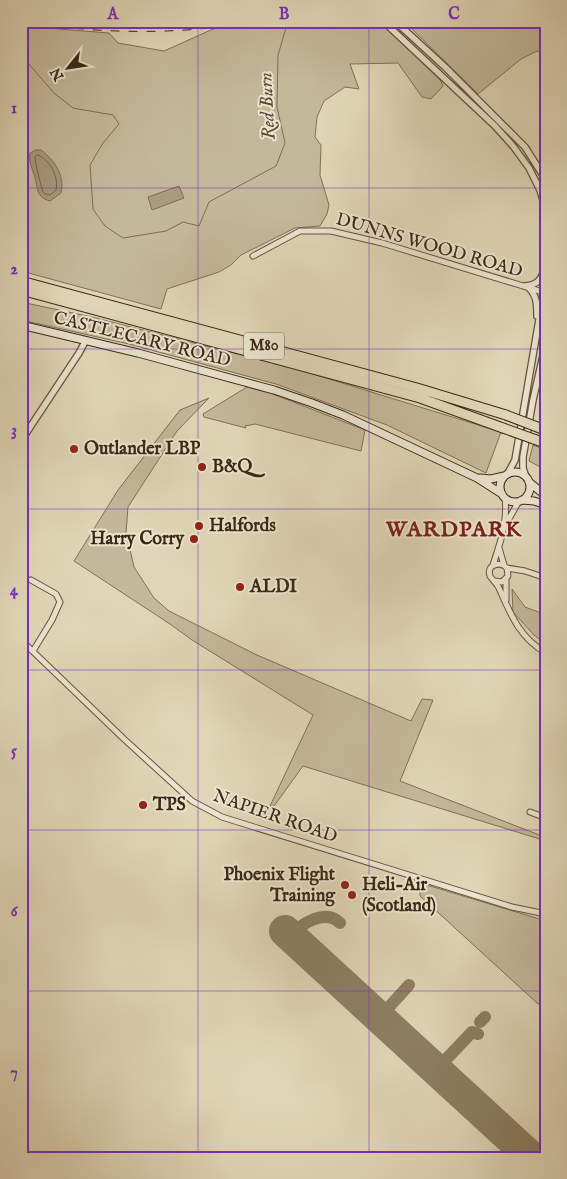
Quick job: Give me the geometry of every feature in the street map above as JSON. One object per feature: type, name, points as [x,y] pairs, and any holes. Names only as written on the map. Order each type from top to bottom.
[{"type":"highway","name":"M80","points":[[21,281],[417,388],[506,415],[545,430]]},
{"type":"highway","name":"M80","points":[[21,290],[420,398],[544,442]]},
{"type":"main road","name":"CASTLECARY ROAD","points":[[21,325],[138,352],[274,390],[312,403],[343,415],[477,478],[503,496]]},
{"type":"main road","points":[[546,496],[518,472],[506,475],[501,480],[500,487],[503,496],[510,501],[534,501],[546,505]]},
{"type":"main road","name":"CASTLECARY ROAD","points":[[477,478],[491,479],[506,475]]},
{"type":"main road","points":[[520,500],[528,494],[528,480]]},
{"type":"street","points":[[382,21],[495,126],[513,146],[529,168],[540,190],[546,211]]},
{"type":"street","points":[[396,23],[525,146],[546,180]]},
{"type":"street","name":"DUNNS WOOD ROAD","points":[[252,256],[300,231],[332,230],[545,292]]},
{"type":"street","points":[[527,287],[538,282],[546,265]]},
{"type":"street","points":[[506,475],[516,460],[546,279]]},
{"type":"street","points":[[527,287],[534,293],[536,300],[537,333]]},
{"type":"street","points":[[541,308],[546,301]]},
{"type":"street","points":[[21,441],[79,354],[86,340]]},
{"type":"street","points":[[528,480],[523,468],[523,457],[546,342]]},
{"type":"street","points":[[503,496],[506,512],[504,529],[490,574],[515,623],[522,632],[546,653]]},
{"type":"street","points":[[504,529],[520,500]]},
{"type":"street","points":[[499,548],[506,566],[505,597],[507,608]]},
{"type":"street","points":[[492,566],[498,564],[546,578]]},
{"type":"street","points":[[495,581],[502,582],[525,571]]},
{"type":"street","points":[[31,580],[56,594],[60,602],[52,620],[33,651]]},
{"type":"street","name":"NAPIER ROAD","points":[[21,640],[192,801],[222,817],[512,907],[546,914]]},
{"type":"street","points":[[530,812],[546,818]]},
{"type":"shaded area","points":[[256,21],[379,21],[441,81],[443,86],[431,99],[422,97],[398,63],[350,64],[359,89],[345,87],[324,101],[317,117],[315,137],[321,145],[320,175],[329,205],[327,214],[320,226],[295,228],[241,255],[231,265],[219,272],[167,289],[161,309],[21,271],[21,26],[109,33],[118,43],[164,51],[213,29]]},
{"type":"shaded area","points":[[404,21],[546,21],[546,56],[537,51],[521,59],[478,94]]},
{"type":"shaded area","points":[[21,302],[92,317],[300,370],[501,432],[486,473],[387,425],[276,384],[129,344],[21,320]]},
{"type":"shaded area","points":[[247,387],[273,394],[365,430],[361,451],[255,424],[245,426],[246,428],[204,417],[203,414]]},
{"type":"shaded area","points":[[209,398],[177,431],[128,507],[126,533],[134,567],[154,598],[169,611],[257,655],[411,721],[422,699],[433,700],[400,781],[542,836],[546,827],[546,841],[303,766],[274,806],[270,806],[313,715],[192,640],[74,561],[118,490],[180,410]]},
{"type":"shaded area","points":[[533,445],[546,450],[546,470],[529,461]]},
{"type":"shaded area","points":[[512,589],[525,607],[541,613],[546,604],[546,644],[534,635],[513,612]]},
{"type":"shaded area","points":[[420,883],[546,921],[546,1009],[537,1003],[420,896]]},
{"type":"water","points":[[41,150],[51,159],[58,169],[62,180],[61,193],[50,201],[39,194],[30,164],[30,153]]},
{"type":"water","points":[[179,186],[184,198],[152,210],[148,197]]},
{"type":"waterway","points":[[21,27],[26,21]]},
{"type":"waterway","name":"Red Burn","points":[[21,55],[54,93],[73,108],[113,115],[119,124],[103,143],[90,165],[93,209],[105,226],[123,238],[166,231],[183,222],[199,226],[209,202],[276,166],[285,143],[277,107],[278,55],[288,21]]},
{"type":"taxiway","points":[[290,936],[300,927],[320,917],[334,919],[340,923]]},
{"type":"taxiway","points":[[379,1018],[409,985]]},
{"type":"taxiway","points":[[480,1022],[485,1017]]},
{"type":"taxiway","points":[[436,1070],[472,1032],[478,1034]]},
{"type":"runway","points":[[285,931],[532,1158]]},
{"type":"railway","points":[[21,22],[66,28],[155,31],[200,29],[246,21]]},
{"type":"place","name":"Outlander LBP","points":[[74,449]]},
{"type":"place","name":"B&Q","points":[[202,467]]},
{"type":"place","name":"Halfords","points":[[199,526]]},
{"type":"place","name":"Harry Corry","points":[[194,539]]},
{"type":"place","name":"ALDI","points":[[240,587]]},
{"type":"place","name":"TPS","points":[[143,805]]},
{"type":"place","name":"Phoenix Flight Training","points":[[345,885]]},
{"type":"place","name":"Heli-Air (Scotland)","points":[[352,895]]},
{"type":"district","name":"WARDPARK","points":[[454,530]]}]
